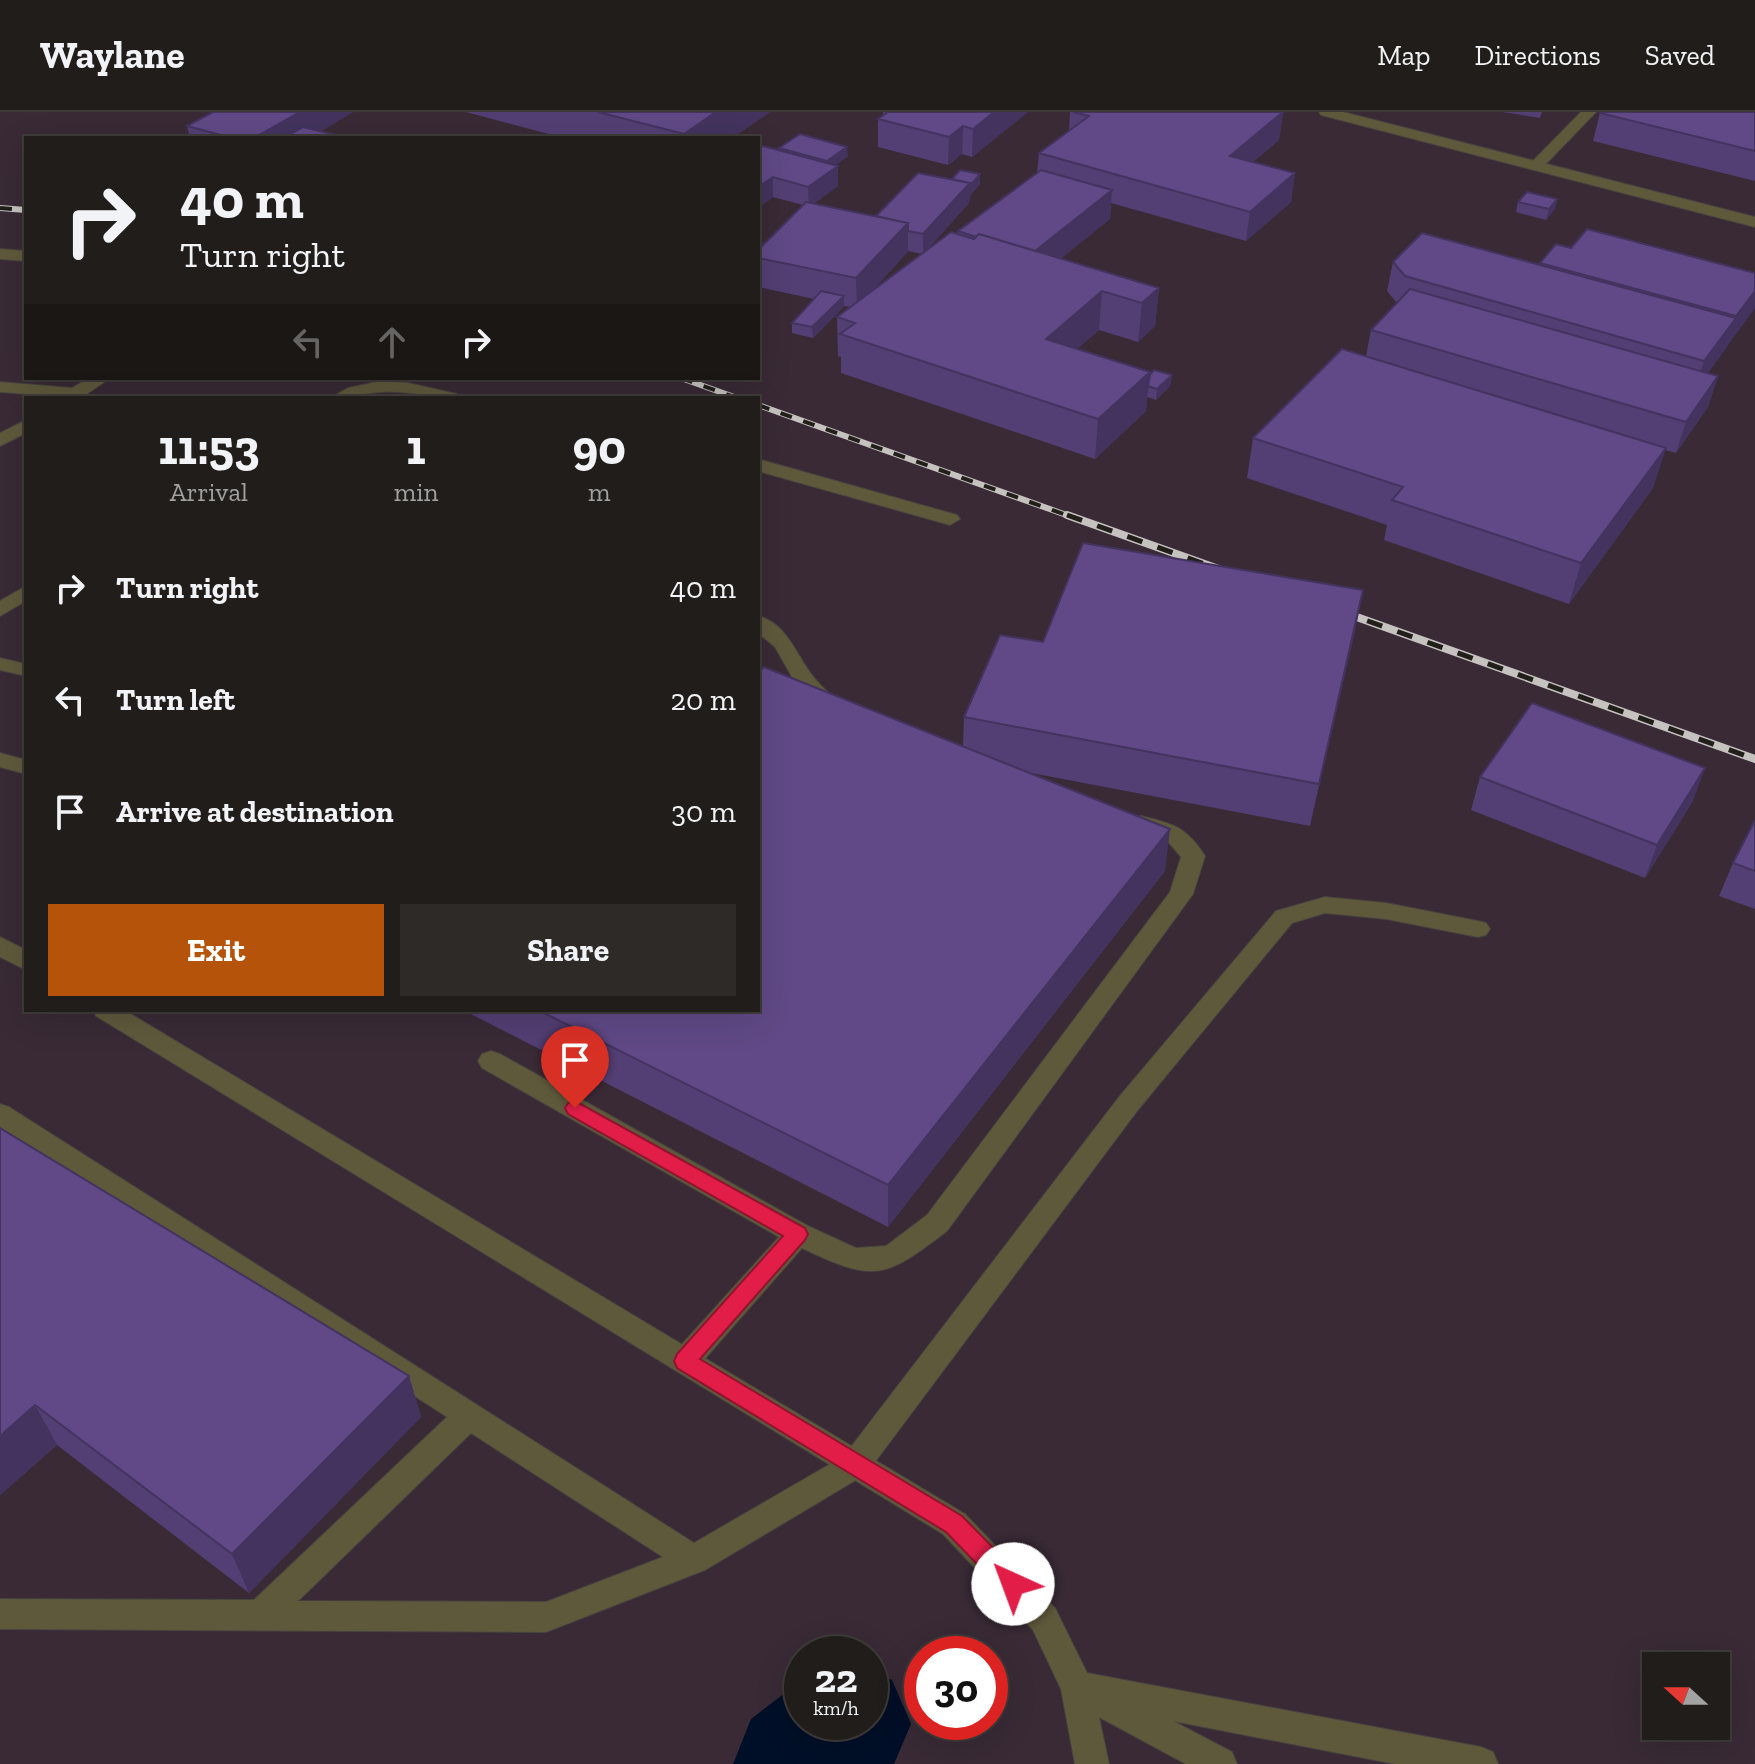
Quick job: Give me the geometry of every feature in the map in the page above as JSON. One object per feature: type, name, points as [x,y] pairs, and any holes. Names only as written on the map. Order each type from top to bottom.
[{"type":"street","points":[[1326,112],[1755,222]]},
{"type":"street","points":[[1536,166],[1589,112]]},
{"type":"street","points":[[0,254],[24,256]]},
{"type":"street","points":[[0,387],[72,396],[98,380]]},
{"type":"street","points":[[343,396],[361,387],[388,384],[442,396]]},
{"type":"street","points":[[0,441],[24,426]]},
{"type":"street","points":[[760,466],[950,519]]},
{"type":"street","points":[[0,610],[24,593]]},
{"type":"street","points":[[760,624],[783,644],[803,679],[830,707],[857,722]]},
{"type":"street","points":[[0,664],[24,670]]},
{"type":"street","points":[[0,760],[24,766]]},
{"type":"street","points":[[491,1061],[798,1234],[854,1260],[892,1257],[937,1223],[1181,894],[1193,856],[1173,832],[1114,816]]},
{"type":"street","points":[[0,1614],[546,1617],[694,1560],[855,1465],[1128,1104],[1284,917],[1325,905],[1386,911],[1478,929]]},
{"type":"street","points":[[0,946],[24,960]]},
{"type":"street","points":[[108,1012],[954,1524],[1044,1619],[1077,1687],[1092,1764]]},
{"type":"street","points":[[0,1114],[694,1560]]},
{"type":"street","points":[[685,1361],[798,1234]]},
{"type":"street","points":[[261,1615],[469,1416]]},
{"type":"street","points":[[1077,1687],[1220,1764]]},
{"type":"street","points":[[1077,1687],[1481,1764]]},
{"type":"shaded area","points":[[0,112],[1755,112],[1755,1764],[0,1764]]},
{"type":"building","points":[[213,112],[300,112],[258,136],[224,136],[187,126]]},
{"type":"building","points":[[598,112],[716,112],[684,134]]},
{"type":"building","points":[[888,112],[994,112],[973,129],[963,126],[949,137],[878,119]]},
{"type":"building","points":[[1073,112],[1283,112],[1230,156],[1295,173],[1250,212],[1039,153],[1089,116]]},
{"type":"building","points":[[1755,112],[1755,151],[1600,113]]},
{"type":"building","points":[[303,127],[340,136],[287,136]]},
{"type":"building","points":[[800,134],[847,147],[827,161],[779,148]]},
{"type":"building","points":[[763,146],[838,166],[808,187],[773,177],[760,186],[760,148]]},
{"type":"building","points":[[960,170],[980,174],[970,186],[970,183],[952,179]]},
{"type":"building","points":[[1041,170],[1112,190],[1035,251],[958,231]]},
{"type":"building","points":[[918,173],[970,183],[923,234],[908,231],[908,223],[876,216]]},
{"type":"building","points":[[1527,192],[1557,199],[1549,209],[1518,202]]},
{"type":"building","points":[[806,202],[908,223],[856,278],[760,258],[760,248]]},
{"type":"building","points":[[1587,229],[1755,273],[1755,291],[1736,316],[1540,263],[1556,244],[1571,248]]},
{"type":"building","points":[[951,232],[974,239],[979,234],[1159,288],[1142,303],[1102,291],[1046,339],[1150,372],[1098,419],[840,334],[855,323],[837,317]]},
{"type":"building","points":[[1422,233],[1736,318],[1704,361],[1405,276],[1393,262]]},
{"type":"building","points":[[1410,289],[1718,376],[1686,422],[1371,330]]},
{"type":"building","points":[[821,291],[844,296],[812,327],[792,323]]},
{"type":"building","points":[[1342,349],[1666,448],[1581,563],[1392,500],[1403,487],[1253,438]]},
{"type":"building","points":[[1154,370],[1172,375],[1157,389],[1148,386]]},
{"type":"building","points":[[1083,543],[1363,590],[1319,784],[964,717],[1000,635],[1043,642]]},
{"type":"building","points":[[764,667],[1170,829],[888,1185],[542,1012],[760,1012],[760,671]]},
{"type":"building","points":[[1532,703],[1705,768],[1657,845],[1480,777]]},
{"type":"building","points":[[1755,820],[1755,871],[1733,863]]},
{"type":"building","points":[[0,1128],[409,1376],[232,1554],[35,1405],[0,1436]]},
{"type":"waterway","points":[[797,1764],[827,1740]]},
{"type":"railway","points":[[0,208],[24,210]]},
{"type":"railway","points":[[687,380],[731,396]]},
{"type":"railway","points":[[760,406],[1072,517]]},
{"type":"railway","points":[[1067,515],[1227,572]]},
{"type":"railway","points":[[1337,610],[1755,759]]},
{"type":"route","points":[[575,1108],[798,1234],[685,1361],[954,1524],[1013,1584]]}]
